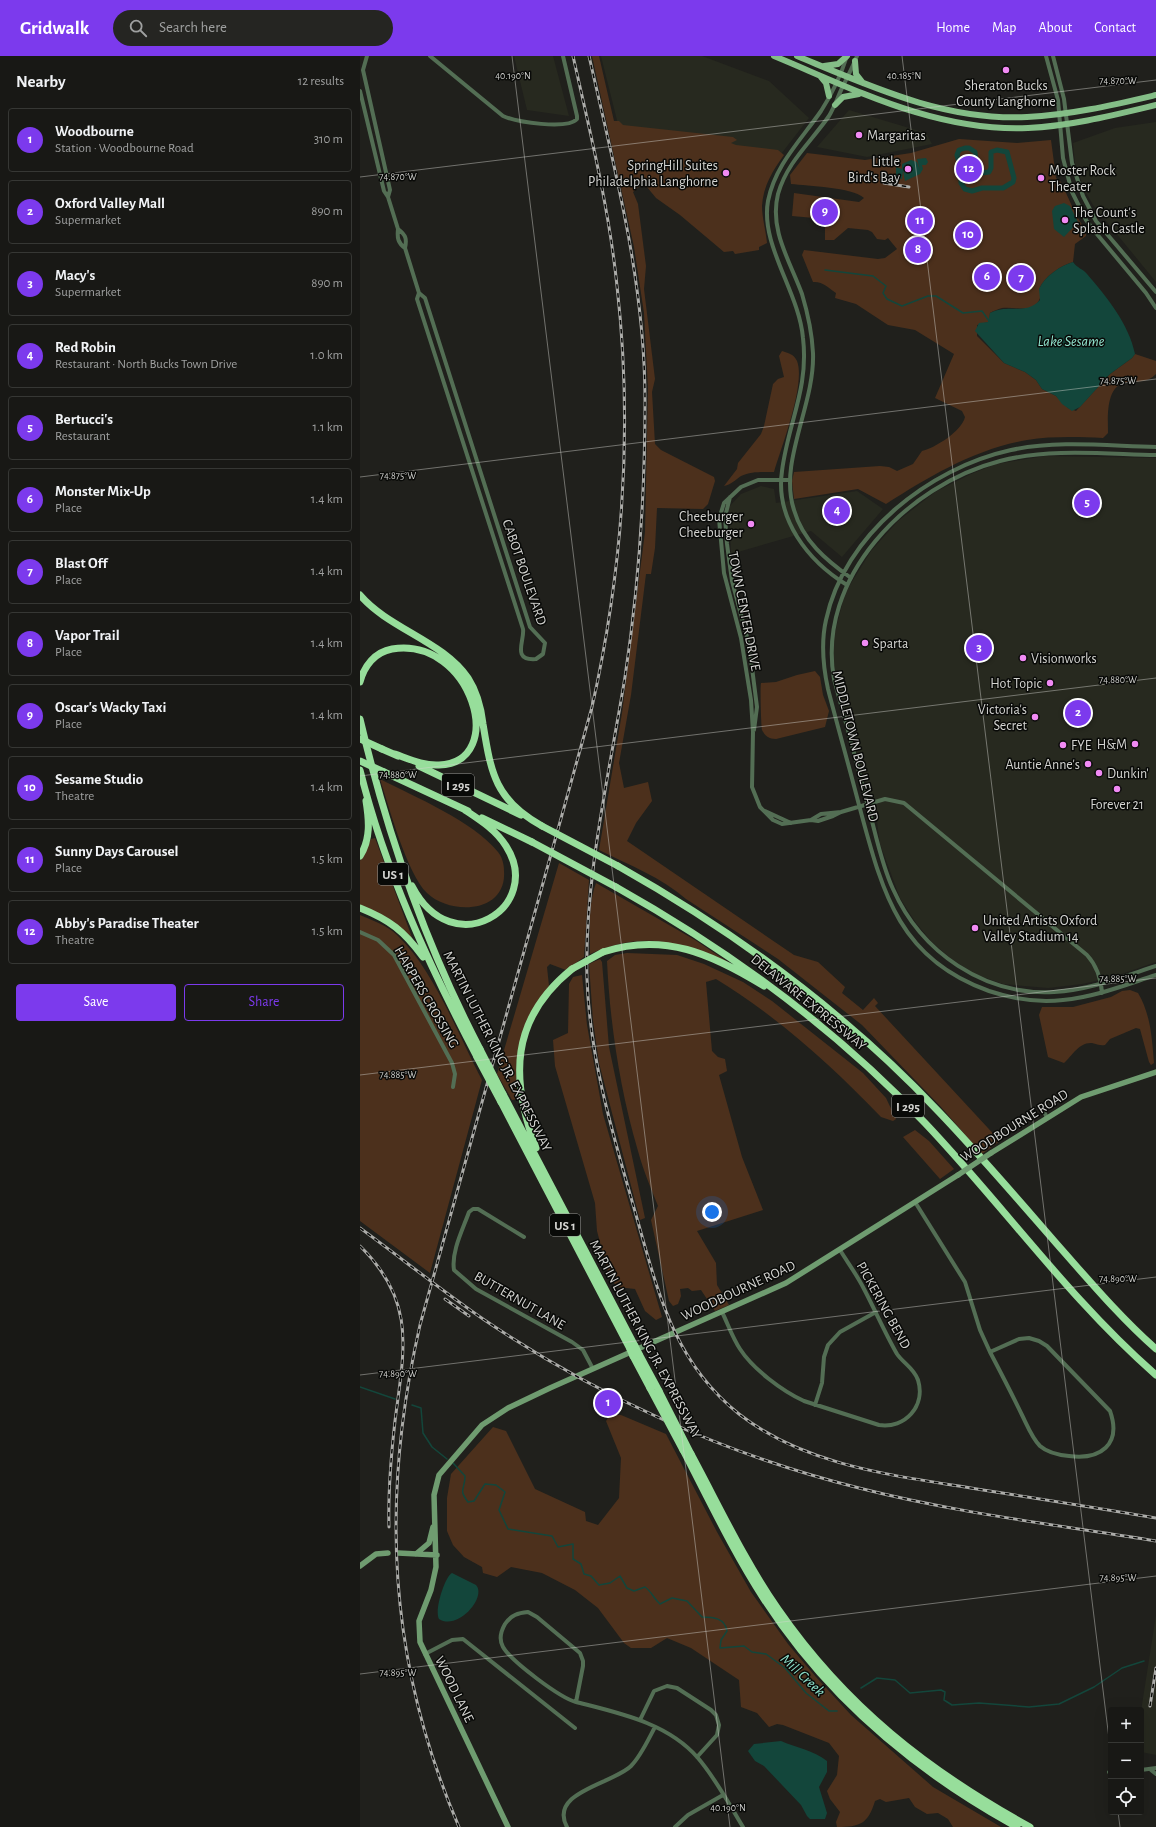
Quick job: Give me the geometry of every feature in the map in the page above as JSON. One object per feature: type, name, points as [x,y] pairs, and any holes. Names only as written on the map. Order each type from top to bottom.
[{"type":"highway","points":[[360,595],[377,611],[447,657],[467,676],[478,700],[491,766],[498,785],[512,804],[534,821]]},
{"type":"highway","points":[[360,682],[363,672],[373,659],[384,652],[403,649],[425,653],[444,663],[458,675],[468,690],[474,707],[476,723],[473,740],[463,755],[451,763],[438,765],[427,764],[394,754]]},
{"type":"highway","name":"MARTIN LUTHER KING JR. EXPRESSWAY","points":[[360,715],[379,794],[402,866],[441,969],[632,1348]]},
{"type":"highway","name":"I 295","points":[[360,739],[534,821]]},
{"type":"highway","name":"DELAWARE EXPRESSWAY","points":[[360,761],[532,842],[616,887],[712,945],[797,1006],[858,1057],[924,1122],[1082,1302],[1116,1338],[1156,1375]]},
{"type":"highway","points":[[360,772],[368,826],[366,844],[360,856]]},
{"type":"highway","name":"MARTIN LUTHER KING JR. EXPRESSWAY","points":[[360,772],[398,888],[434,971],[477,1057],[632,1348],[659,1391],[691,1454],[760,1581],[788,1623],[830,1675],[869,1715],[916,1755],[972,1794],[1030,1827]]},
{"type":"highway","points":[[402,866],[424,904],[445,921],[460,924],[475,924],[498,912],[508,900],[512,891],[515,876],[513,862],[507,847],[498,835],[465,810]]},
{"type":"highway","name":"DELAWARE EXPRESSWAY","points":[[534,821],[618,866],[675,899],[746,945],[805,988],[858,1033],[939,1111],[1096,1289],[1156,1349]]},
{"type":"highway","points":[[360,908],[386,919],[402,931],[434,971]]},
{"type":"highway","points":[[546,1176],[522,1104],[519,1078],[519,1060],[525,1036],[535,1011],[551,988],[572,969],[603,952],[619,947],[645,943],[681,947],[726,964],[797,1006]]},
{"type":"highway","name":"MARTIN LUTHER KING JR. EXPRESSWAY","points":[[636,1355],[650,1388],[729,1540],[758,1589],[783,1627],[826,1679],[861,1716],[912,1760],[964,1796],[1017,1827]]},
{"type":"main road","points":[[774,56],[863,94],[913,113],[963,124],[1014,128],[1059,125],[1156,105]]},
{"type":"main road","points":[[797,56],[864,84],[916,103],[964,114],[1014,118],[1058,115],[1156,95]]},
{"type":"main road","points":[[819,65],[838,64],[847,56]]},
{"type":"main road","points":[[856,59],[856,74],[864,84]]},
{"type":"main road","points":[[818,74],[826,84],[829,96]]},
{"type":"main road","points":[[835,104],[847,95],[863,94]]},
{"type":"main road","name":"WOODBOURNE ROAD","points":[[437,1555],[434,1495],[439,1476],[482,1425],[508,1408],[786,1283],[1081,1097],[1156,1072]]},
{"type":"main road","points":[[416,1554],[429,1543],[434,1515]]},
{"type":"main road","points":[[360,1566],[376,1554],[388,1553]]},
{"type":"main road","points":[[398,1553],[437,1555]]},
{"type":"main road","name":"WOOD LANE","points":[[437,1555],[431,1590],[418,1621],[420,1642],[508,1827]]},
{"type":"street","name":"CABOT BOULEVARD","points":[[367,56],[363,70],[390,190],[388,197]]},
{"type":"street","points":[[430,56],[503,116],[515,120],[561,125],[572,123],[578,116],[563,56]]},
{"type":"street","points":[[847,56],[841,74],[822,110],[780,167],[768,202],[767,213],[770,235],[798,310],[803,333],[805,355],[802,386],[784,458],[781,480],[785,509],[795,534],[812,556],[840,581],[848,585]]},
{"type":"street","points":[[1046,56],[1058,100],[1059,125],[1068,180],[1081,211],[1096,234],[1144,290],[1156,308]]},
{"type":"street","points":[[1052,56],[1064,99],[1073,170],[1089,208],[1106,232],[1156,292]]},
{"type":"street","points":[[851,578],[820,553],[803,532],[793,510],[790,480],[794,455],[809,395],[813,353],[808,314],[778,235],[776,205],[782,182],[789,168],[826,120],[856,59]]},
{"type":"street","name":"CABOT BOULEVARD","points":[[360,92],[383,188],[388,197],[398,230],[397,235],[400,244],[405,248]]},
{"type":"street","name":"CABOT BOULEVARD","points":[[398,230],[404,234],[407,241],[405,248],[419,293],[425,298],[530,627],[545,643],[543,654],[536,659],[528,658],[521,652],[519,646],[523,635],[523,629],[417,299],[419,293]]},
{"type":"street","name":"MIDDLETOWN BOULEVARD","points":[[1156,446],[1059,444],[1033,446],[999,453],[964,465],[926,485],[891,513],[862,546],[844,573],[831,602],[826,620],[823,642],[824,668],[828,689],[879,878],[893,909],[911,936],[939,964],[978,987],[1016,998],[1051,1001],[1102,993],[1156,975]]},
{"type":"street","name":"MIDDLETOWN BOULEVARD","points":[[1156,455],[1045,454],[999,462],[976,469],[938,488],[911,507],[875,542],[851,578],[840,602],[833,626],[831,648],[832,672],[883,863],[900,905],[917,930],[944,957],[980,979],[1018,990],[1053,992],[1102,984],[1156,966]]},
{"type":"street","name":"TOWN CENTER DRIVE","points":[[790,480],[752,482],[741,487],[730,498],[725,517],[730,572],[747,637],[757,707],[756,722],[753,732],[752,787],[757,801],[763,810],[773,820],[786,824],[811,820],[821,814],[841,812],[860,806],[889,800],[909,806],[1087,955],[1096,967],[1102,984]]},
{"type":"street","name":"HARPERS CROSSING","points":[[360,932],[378,940],[394,955],[452,1063],[455,1074],[453,1087]]},
{"type":"street","points":[[1102,984],[1102,993]]},
{"type":"street","points":[[1043,1109],[1047,1118]]},
{"type":"street","points":[[915,1202],[965,1282],[980,1330],[990,1352],[1032,1435],[1042,1448],[1055,1454],[1081,1458],[1096,1455],[1106,1448],[1113,1433],[1113,1419],[1110,1411],[1047,1346],[1032,1339],[1023,1338],[990,1352]]},
{"type":"street","name":"BUTTERNUT LANE","points":[[524,1237],[478,1209],[473,1209],[469,1212],[456,1251],[454,1270],[476,1288],[572,1342],[583,1350],[593,1369]]},
{"type":"street","name":"PICKERING BEND","points":[[722,1312],[740,1349],[750,1361],[793,1396],[815,1405],[883,1426],[899,1424],[910,1416],[920,1397],[918,1380],[912,1369],[897,1354],[863,1287],[840,1250]]},
{"type":"street","points":[[815,1405],[822,1384],[824,1356],[828,1345],[840,1332],[876,1312]]},
{"type":"street","points":[[576,1702],[583,1666],[580,1653],[537,1616],[528,1612],[511,1616],[502,1629],[500,1636],[504,1648],[530,1673],[556,1693],[567,1699],[576,1702],[640,1720],[665,1732],[697,1756],[724,1795],[743,1827]]},
{"type":"street","points":[[425,1654],[452,1640],[463,1639],[575,1728]]},
{"type":"street","points":[[640,1720],[654,1691],[667,1686],[677,1688],[711,1710],[718,1721],[717,1735],[697,1756]]},
{"type":"street","points":[[567,1827],[563,1814],[568,1801],[630,1767],[642,1751],[655,1727]]},
{"type":"street","points":[[1144,1770],[1154,1769],[1156,1774]]},
{"type":"street","points":[[675,1827],[688,1815],[724,1795]]},
{"type":"shaded area","points":[[514,56],[553,56],[569,116],[527,110]]},
{"type":"shaded area","points":[[592,56],[599,56],[614,121],[619,121],[623,125],[733,137],[737,140],[731,143],[736,145],[778,150],[784,155],[772,172],[764,192],[762,211],[767,243],[759,247],[759,250],[735,254],[733,251],[724,252],[680,215],[656,198],[647,187],[640,186],[633,192],[638,204],[646,266],[644,289],[655,379],[652,392],[655,444],[661,450],[714,477],[715,481],[708,504],[703,509],[657,508],[655,548],[651,574],[646,574],[631,695],[619,763],[624,788],[648,782],[652,801],[636,823],[627,841],[794,955],[818,962],[845,987],[842,993],[863,1010],[874,998],[878,1003],[875,1006],[1000,1141],[982,1154],[941,1107],[862,1025],[778,959],[686,899],[666,884],[599,850],[622,713],[645,532],[648,388],[644,313],[634,247]]},
{"type":"shaded area","points":[[601,56],[702,56],[769,81],[809,118],[746,199],[619,128]]},
{"type":"shaded area","points":[[849,110],[926,133],[932,144],[867,157],[817,147]]},
{"type":"shaded area","points":[[1156,122],[1156,282],[1093,205],[1084,189],[1075,163],[1073,143],[1115,128]]},
{"type":"shaded area","points":[[959,139],[1017,143],[1051,140],[1056,178],[1061,182],[1076,215],[1086,231],[1086,236],[1075,244],[1073,262],[1058,269],[1045,280],[1039,289],[1041,294],[1039,301],[1035,305],[1031,308],[1002,308],[990,313],[989,322],[977,325],[977,336],[1004,363],[1025,372],[1036,380],[1042,389],[1056,396],[1068,408],[1076,411],[1110,374],[1132,358],[1135,354],[1156,361],[1156,374],[1146,380],[1120,384],[1115,389],[1109,403],[1108,433],[1103,438],[1046,438],[1008,444],[971,457],[954,465],[919,483],[886,504],[858,489],[794,499],[792,481],[794,472],[880,466],[889,467],[897,471],[913,464],[922,451],[941,443],[954,433],[959,428],[965,417],[962,411],[935,398],[954,354],[915,330],[888,325],[856,304],[835,298],[836,293],[828,287],[813,282],[802,255],[804,250],[878,259],[885,258],[897,249],[888,238],[885,240],[877,239],[872,232],[868,230],[848,228],[834,240],[825,240],[825,219],[792,216],[794,193],[859,202],[864,198],[850,191],[840,189],[791,184],[790,175],[807,153],[865,160],[911,153]]},
{"type":"shaded area","points":[[782,351],[793,355],[797,361],[799,371],[796,400],[774,472],[749,473],[724,486],[737,469],[738,463],[761,434],[773,384],[778,379],[784,377],[779,356]]},
{"type":"shaded area","points":[[1045,456],[1156,458],[1156,962],[1110,978],[1082,984],[1048,988],[1003,984],[974,974],[950,958],[931,941],[916,923],[900,898],[880,844],[876,814],[838,688],[833,662],[833,640],[845,593],[871,551],[898,521],[935,492],[971,474],[996,464]]},
{"type":"shaded area","points":[[761,486],[774,489],[776,503],[857,491],[883,509],[842,557],[811,531],[731,554],[729,507],[741,494]]},
{"type":"shaded area","points":[[815,671],[820,677],[823,695],[829,711],[825,727],[776,739],[768,737],[764,734],[762,730],[761,683],[776,682]]},
{"type":"shaded area","points":[[380,779],[459,820],[487,841],[502,858],[504,866],[503,885],[497,895],[487,902],[476,906],[463,907],[450,905],[437,900],[427,893],[412,871],[399,839]]},
{"type":"shaded area","points":[[375,838],[413,940],[390,919],[360,905],[360,861],[371,839]]},
{"type":"shaded area","points":[[559,863],[589,880],[584,957],[566,970],[550,964],[547,967],[549,986],[528,1018],[518,1051],[516,1069],[517,1099],[512,1100],[497,1074]]},
{"type":"shaded area","points":[[596,883],[695,940],[731,964],[695,950],[662,942],[628,942],[590,954],[591,909],[593,891]]},
{"type":"shaded area","points":[[360,915],[380,924],[397,935],[423,966],[434,984],[482,1080],[430,1273],[360,1221]]},
{"type":"shaded area","points":[[627,953],[677,955],[704,964],[743,982],[772,1001],[863,1073],[886,1098],[896,1119],[893,1121],[881,1117],[843,1079],[803,1043],[761,1009],[716,979],[706,982],[712,1051],[718,1057],[725,1059],[727,1071],[719,1075],[742,1157],[763,1210],[697,1231],[716,1263],[717,1285],[729,1305],[715,1311],[701,1290],[692,1291],[688,1288],[680,1289],[681,1296],[678,1304],[673,1306],[669,1301],[651,1220],[658,1206],[642,1165],[632,1128],[621,1081],[613,1033],[607,961],[615,955]]},
{"type":"shaded area","points":[[600,959],[602,962],[609,1047],[645,1218],[640,1220],[599,1063],[593,1021],[589,964]]},
{"type":"shaded area","points":[[582,975],[587,1025],[603,1114],[662,1317],[656,1320],[645,1311],[635,1289],[617,1287],[609,1276],[597,1231],[595,1203],[555,1066],[553,1040],[568,1033],[569,984],[573,977]]},
{"type":"shaded area","points":[[1130,990],[1138,993],[1146,1010],[1150,1027],[1154,1063],[1151,1065],[1149,1062],[1140,1029],[1136,1028],[1110,1039],[1105,1045],[1087,1043],[1076,1050],[1064,1063],[1048,1057],[1039,1015],[1042,1007],[1073,1007],[1111,997],[1122,991]]},
{"type":"shaded area","points":[[915,1130],[929,1141],[954,1169],[940,1179],[903,1137]]},
{"type":"shaded area","points":[[610,1415],[621,1415],[666,1434],[717,1532],[751,1592],[788,1644],[851,1715],[933,1787],[1001,1827],[953,1827],[948,1819],[938,1813],[927,1814],[915,1807],[909,1798],[886,1802],[880,1799],[875,1801],[869,1815],[862,1823],[852,1826],[837,1827],[836,1822],[840,1812],[830,1799],[827,1791],[837,1775],[839,1756],[829,1743],[783,1725],[777,1724],[769,1727],[757,1713],[741,1707],[739,1680],[691,1648],[667,1638],[651,1648],[631,1648],[624,1643],[598,1608],[575,1590],[542,1573],[511,1567],[497,1577],[483,1573],[482,1567],[464,1557],[453,1545],[447,1531],[447,1498],[451,1474],[493,1427],[506,1431],[535,1489],[585,1512],[586,1521],[598,1525],[619,1498],[621,1458],[606,1421]]},
{"type":"shaded area","points":[[1156,1615],[1156,1755],[1144,1753],[1144,1707],[1142,1707]]},
{"type":"water","name":"Little Bird's Bay","points":[[926,158],[928,162],[926,165],[922,165],[923,169],[920,174],[905,181],[903,171],[902,179],[896,177],[896,167],[902,169],[902,164],[911,160],[917,162],[920,170],[917,159]]},
{"type":"water","name":"The Count's Splash Castle","points":[[1064,203],[1070,206],[1078,222],[1064,237],[1054,229],[1052,211],[1055,206]]},
{"type":"water","name":"Lake Sesame","points":[[1073,262],[1087,274],[1116,311],[1128,332],[1135,354],[1132,358],[1110,374],[1080,407],[1072,411],[1062,404],[1056,396],[1042,389],[1036,380],[1025,372],[1004,363],[975,331],[979,323],[988,322],[990,313],[1004,309],[1023,309],[1034,305],[1040,300],[1039,289],[1045,280],[1058,269]]},
{"type":"water","points":[[452,1573],[476,1585],[478,1597],[469,1611],[462,1617],[446,1621],[439,1619],[438,1609],[443,1587],[446,1580]]},
{"type":"water","points":[[781,1741],[811,1752],[827,1761],[827,1772],[819,1787],[827,1813],[825,1819],[810,1819],[801,1805],[764,1766],[755,1761],[748,1751],[754,1744]]},
{"type":"waterway","points":[[965,148],[969,148],[975,152],[977,169],[982,173],[989,172],[991,168],[991,152],[997,150],[1007,152],[1014,178],[1013,182],[1003,188],[982,188],[972,191],[965,189],[961,183],[961,170],[957,155],[959,150],[965,148]]},
{"type":"waterway","points":[[825,270],[873,276],[886,286],[883,293],[887,299],[902,306],[928,296],[936,296],[963,313],[982,311],[989,321]]},
{"type":"waterway","name":"Mill Creek","points":[[360,1387],[395,1399]]},
{"type":"waterway","name":"Mill Creek","points":[[412,1405],[421,1408],[423,1433],[432,1447],[447,1459]]},
{"type":"waterway","name":"Mill Creek","points":[[453,1463],[465,1476],[463,1494],[468,1502],[474,1501],[485,1484],[496,1485],[505,1492],[499,1510],[508,1529],[552,1536],[558,1547],[573,1544],[573,1559],[581,1564],[584,1574],[591,1576],[599,1585],[610,1583],[620,1576],[627,1588],[634,1591],[645,1587],[660,1604],[672,1598],[687,1601],[702,1617],[718,1619],[724,1623],[727,1631],[721,1640],[720,1648],[744,1646],[752,1652],[766,1654],[785,1668],[806,1693],[829,1711],[837,1711]]},
{"type":"waterway","name":"Mill Creek","points":[[861,1688],[877,1678],[895,1680],[910,1693],[941,1690],[945,1692],[944,1700],[952,1705],[979,1703],[1029,1707],[1059,1704],[1094,1687],[1122,1668],[1144,1661]]},
{"type":"railway","points":[[459,1827],[435,1765],[417,1704],[405,1642],[398,1580],[396,1517],[399,1454],[407,1390],[420,1325],[592,707],[603,655],[618,550],[624,445],[622,339],[614,257],[609,228],[573,56]]},
{"type":"railway","points":[[589,56],[618,184],[634,270],[644,357],[645,401],[644,470],[634,608],[625,677],[593,865],[589,903],[587,979],[593,1041],[605,1102],[662,1302],[672,1327],[684,1350],[699,1373],[717,1394],[739,1414],[766,1432],[795,1447],[825,1458],[888,1474],[1156,1518]]},
{"type":"railway","points":[[884,183],[909,187]]},
{"type":"railway","points":[[360,1228],[467,1308],[526,1347],[617,1398],[712,1440],[809,1474],[896,1497],[970,1512],[1156,1541]]},
{"type":"railway","points":[[360,1246],[378,1267],[391,1287],[398,1307],[402,1328],[403,1349],[390,1474],[389,1527]]},
{"type":"railway","points":[[445,1299],[469,1316]]},
{"type":"railway","points":[[1150,1706],[1156,1668]]},
{"type":"place","name":"Sheraton Bucks County Langhorne","points":[[1006,70]]},
{"type":"place","name":"Margaritas","points":[[859,135]]},
{"type":"place","name":"Little Bird's Bay","points":[[908,169]]},
{"type":"place","name":"Abby's Paradise Theater","points":[[969,169]]},
{"type":"place","name":"SpringHill Suites Philadelphia Langhorne","points":[[726,173]]},
{"type":"place","name":"Moster Rock Theater","points":[[1041,178]]},
{"type":"place","name":"Oscar's Wacky Taxi","points":[[825,212]]},
{"type":"place","name":"The Count's Splash Castle","points":[[1065,220]]},
{"type":"place","name":"Sunny Days Carousel","points":[[920,221]]},
{"type":"place","name":"Sesame Studio","points":[[968,235]]},
{"type":"place","name":"Vapor Trail","points":[[918,250]]},
{"type":"place","name":"Monster Mix-Up","points":[[987,277]]},
{"type":"place","name":"Blast Off","points":[[1021,278]]},
{"type":"place","name":"Bertucci's","points":[[1087,503]]},
{"type":"place","name":"Red Robin","points":[[837,511]]},
{"type":"place","name":"Cheeburger Cheeburger","points":[[751,524]]},
{"type":"place","name":"Sparta","points":[[865,643]]},
{"type":"place","name":"Macy's","points":[[979,648]]},
{"type":"place","name":"Visionworks","points":[[1023,658]]},
{"type":"place","name":"Hot Topic","points":[[1050,683]]},
{"type":"place","name":"Oxford Valley Mall","points":[[1078,713]]},
{"type":"place","name":"Victoria's Secret","points":[[1035,717]]},
{"type":"place","name":"H&M","points":[[1135,744]]},
{"type":"place","name":"FYE","points":[[1063,745]]},
{"type":"place","name":"Auntie Anne's","points":[[1088,764]]},
{"type":"place","name":"Dunkin'","points":[[1099,773]]},
{"type":"place","name":"Forever 21","points":[[1117,789]]},
{"type":"place","name":"United Artists Oxford Valley Stadium 14","points":[[975,928]]},
{"type":"place","name":"Woodbourne","points":[[608,1403]]}]
